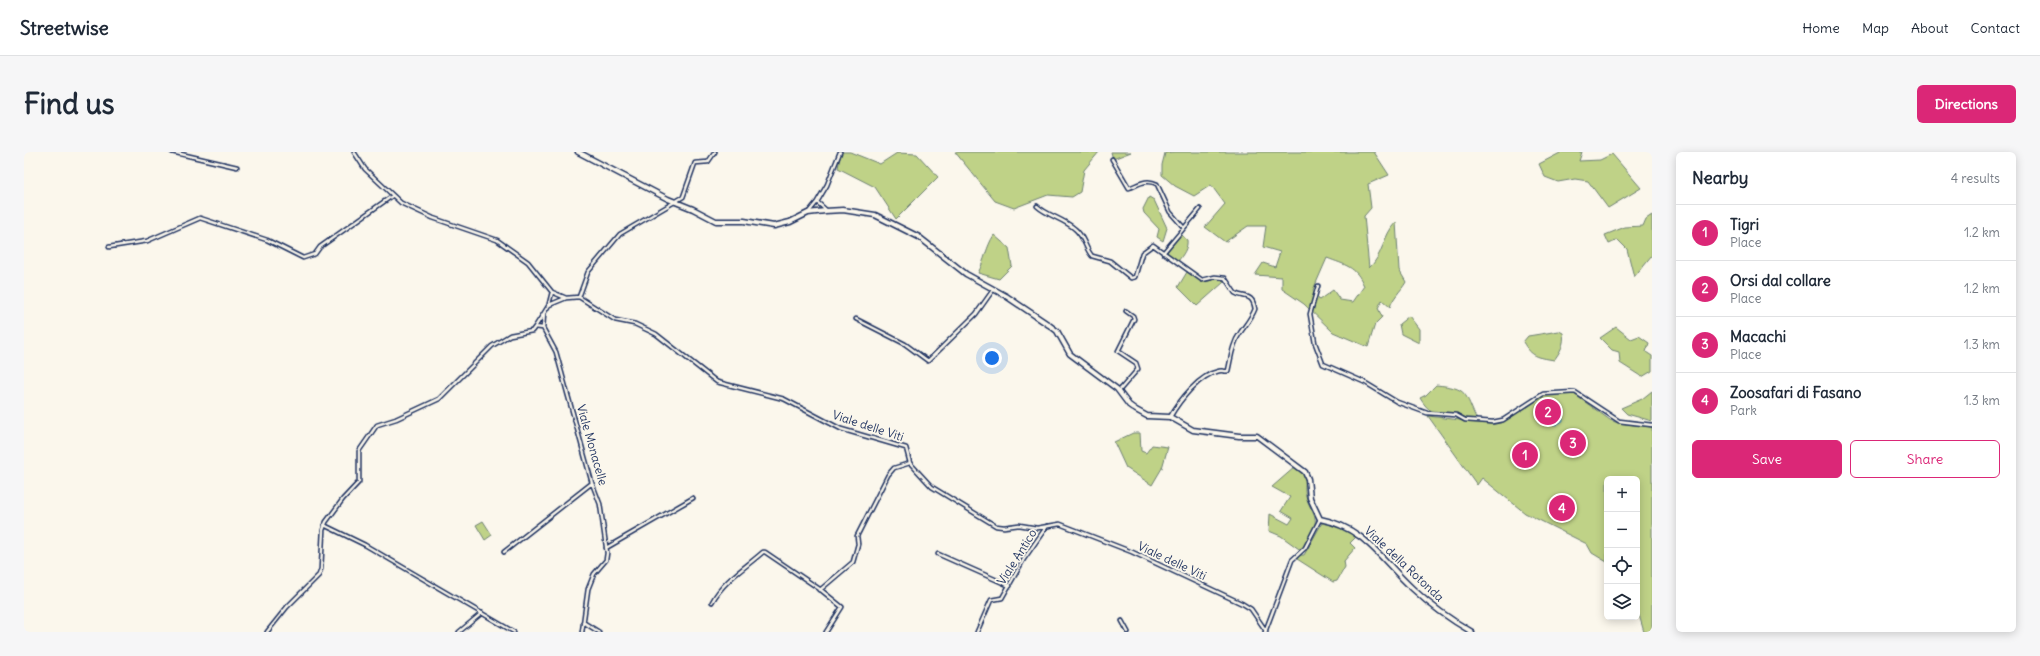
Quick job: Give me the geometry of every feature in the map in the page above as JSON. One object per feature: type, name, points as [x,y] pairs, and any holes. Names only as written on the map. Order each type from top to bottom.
[{"type":"street","points":[[172,152],[237,167]]},
{"type":"street","points":[[354,152],[364,169],[401,203],[433,218],[497,240],[524,259],[552,292],[566,298]]},
{"type":"street","points":[[578,152],[674,202],[693,209],[716,221],[744,221],[774,226],[783,225],[808,213],[826,211],[843,210],[875,215],[919,237],[966,274],[1049,325],[1057,331],[1070,354],[1119,392],[1129,405],[1147,416],[1170,417],[1193,430],[1238,436],[1257,436],[1305,472],[1308,479],[1310,498],[1320,519],[1305,548],[1292,560],[1265,632]]},
{"type":"street","points":[[549,305],[566,298],[579,297],[588,272],[620,234],[683,197],[695,163],[708,162],[715,152]]},
{"type":"street","points":[[808,213],[817,202],[834,170],[840,152]]},
{"type":"street","points":[[1112,159],[1129,188],[1136,183],[1153,181],[1157,184],[1170,212],[1184,228]]},
{"type":"street","points":[[109,247],[147,241],[200,218],[267,240],[303,258],[315,254],[320,247],[392,196]]},
{"type":"street","points":[[817,202],[826,211]]},
{"type":"street","points":[[1037,206],[1045,213],[1074,228],[1082,238],[1092,256],[1110,261],[1130,278],[1135,277],[1142,253],[1153,245],[1157,245],[1163,253],[1202,280],[1215,277],[1225,278],[1237,295],[1248,296],[1255,309],[1246,326],[1240,332],[1235,341],[1228,371],[1218,371],[1194,385],[1176,406],[1170,417]]},
{"type":"street","points":[[1163,253],[1200,209]]},
{"type":"street","points":[[1318,286],[1310,314],[1315,343],[1323,364],[1364,382],[1409,407],[1427,414],[1456,416],[1464,420],[1493,422],[1503,420],[1543,394],[1575,392],[1619,422],[1652,425]]},
{"type":"street","points":[[856,319],[905,344],[928,361],[976,314],[994,290]]},
{"type":"street","points":[[268,632],[287,607],[321,572],[324,525],[338,505],[359,482],[359,451],[377,425],[396,419],[439,399],[492,346],[510,335],[532,331],[549,305],[552,292]]},
{"type":"street","name":"Viale delle Viti","points":[[579,297],[615,320],[635,324],[656,334],[717,382],[784,399],[841,429],[902,446],[907,450],[910,463],[932,487],[996,526],[1047,526],[1060,524],[1085,533],[1132,552],[1243,604],[1251,609],[1265,632]]},
{"type":"street","points":[[1119,392],[1138,369],[1136,363],[1118,352],[1134,319],[1133,316],[1126,311]]},
{"type":"street","points":[[535,327],[543,328],[544,313]]},
{"type":"street","name":"Viale Monacelle","points":[[543,328],[556,352],[592,484],[600,504],[606,548],[606,560],[594,574],[588,589],[582,632]]},
{"type":"street","points":[[820,590],[842,572],[855,557],[858,544],[857,536],[888,475],[894,468],[910,463]]},
{"type":"street","points":[[504,552],[592,484]]},
{"type":"street","points":[[606,548],[694,498]]},
{"type":"street","name":"Viale della Rotonda","points":[[1320,519],[1339,523],[1361,536],[1413,589],[1443,613],[1472,632]]},
{"type":"street","points":[[324,525],[365,545],[514,632]]},
{"type":"street","name":"Viale Antico","points":[[977,632],[991,600],[1002,598],[1024,559],[1047,526]]},
{"type":"street","points":[[712,602],[718,590],[762,552],[820,590],[842,608],[826,632]]},
{"type":"street","points":[[938,554],[1010,586]]},
{"type":"street","points":[[460,632],[482,613]]},
{"type":"street","points":[[1122,621],[1128,632]]},
{"type":"street","points":[[583,622],[599,632]]},
{"type":"green space","points":[[841,152],[850,152],[880,164],[897,153],[917,154],[938,177],[896,219],[875,187],[838,168]]},
{"type":"green space","points":[[955,152],[1099,152],[1084,170],[1080,192],[1072,197],[1048,195],[1014,208],[995,201]]},
{"type":"green space","points":[[1111,152],[1131,152],[1113,159]]},
{"type":"green space","points":[[1374,152],[1389,175],[1368,184],[1371,208],[1364,216],[1369,268],[1377,258],[1388,233],[1396,222],[1399,270],[1406,282],[1393,300],[1390,307],[1382,300],[1378,308],[1382,317],[1375,324],[1368,347],[1333,332],[1304,304],[1282,289],[1282,277],[1255,275],[1263,263],[1275,267],[1280,252],[1263,247],[1266,226],[1248,226],[1225,242],[1205,227],[1225,204],[1211,185],[1194,196],[1175,186],[1162,175],[1162,165],[1165,153]],"holes":[[[1327,258],[1354,270],[1361,279],[1364,286],[1353,302],[1340,300],[1333,290],[1319,300],[1313,290]]]},
{"type":"green space","points":[[1562,152],[1582,152],[1579,161],[1600,160],[1612,154],[1641,188],[1608,208],[1588,181],[1575,179],[1558,182],[1545,177],[1539,164]]},
{"type":"green space","points":[[1149,197],[1154,200],[1167,228],[1163,241],[1157,237],[1159,229],[1144,213],[1143,209]]},
{"type":"green space","points":[[1652,215],[1652,255],[1634,277],[1627,249],[1618,240],[1609,244],[1605,235],[1625,227],[1643,226],[1646,219]]},
{"type":"green space","points":[[994,235],[1009,248],[1012,266],[999,279],[978,273]]},
{"type":"green space","points":[[1181,235],[1187,240],[1187,246],[1178,261],[1166,253]]},
{"type":"green space","points":[[1187,272],[1205,282],[1216,279],[1223,280],[1224,282],[1197,306],[1178,287]]},
{"type":"green space","points":[[1409,316],[1419,329],[1419,343],[1401,334],[1399,324]]},
{"type":"green space","points":[[1616,327],[1631,339],[1639,336],[1649,343],[1646,352],[1652,356],[1652,371],[1642,377],[1620,363],[1619,352],[1612,350],[1600,338]]},
{"type":"green space","points":[[1559,331],[1563,333],[1563,344],[1554,360],[1536,356],[1529,351],[1523,342],[1528,336]]},
{"type":"green space","points":[[1436,385],[1447,386],[1460,390],[1467,398],[1477,420],[1438,413],[1427,408],[1420,398],[1426,395]]},
{"type":"green space","points":[[1652,391],[1652,421],[1627,414],[1621,408],[1642,399]]},
{"type":"green space","points":[[1554,394],[1574,394],[1610,420],[1618,423],[1652,427],[1652,632],[1644,632],[1640,618],[1640,476],[1604,476],[1604,560],[1592,553],[1587,544],[1525,513],[1482,478],[1477,485],[1428,416],[1492,424],[1512,416],[1536,399]]},
{"type":"green space","points":[[1133,433],[1140,433],[1141,451],[1146,453],[1152,445],[1168,447],[1162,468],[1152,485],[1126,468],[1114,442]]},
{"type":"green space","points":[[1295,467],[1305,477],[1306,496],[1315,519],[1314,529],[1311,536],[1302,549],[1299,549],[1281,536],[1269,531],[1270,514],[1289,524],[1293,518],[1281,511],[1290,497],[1272,487]]},
{"type":"green space","points":[[483,521],[492,535],[485,540],[476,525]]},
{"type":"green space","points":[[1327,522],[1341,527],[1357,536],[1350,543],[1355,548],[1344,561],[1345,567],[1337,581],[1333,582],[1297,559],[1300,555],[1304,555],[1322,523]]},
{"type":"water","points":[[1554,412],[1558,418],[1563,418],[1563,421],[1556,425],[1542,423],[1541,419]]},
{"type":"place","name":"Orsi dal collare","points":[[1548,412]]},
{"type":"place","name":"Macachi","points":[[1573,443]]},
{"type":"place","name":"Tigri","points":[[1525,455]]},
{"type":"place","name":"Zoosafari di Fasano","points":[[1562,508]]}]
